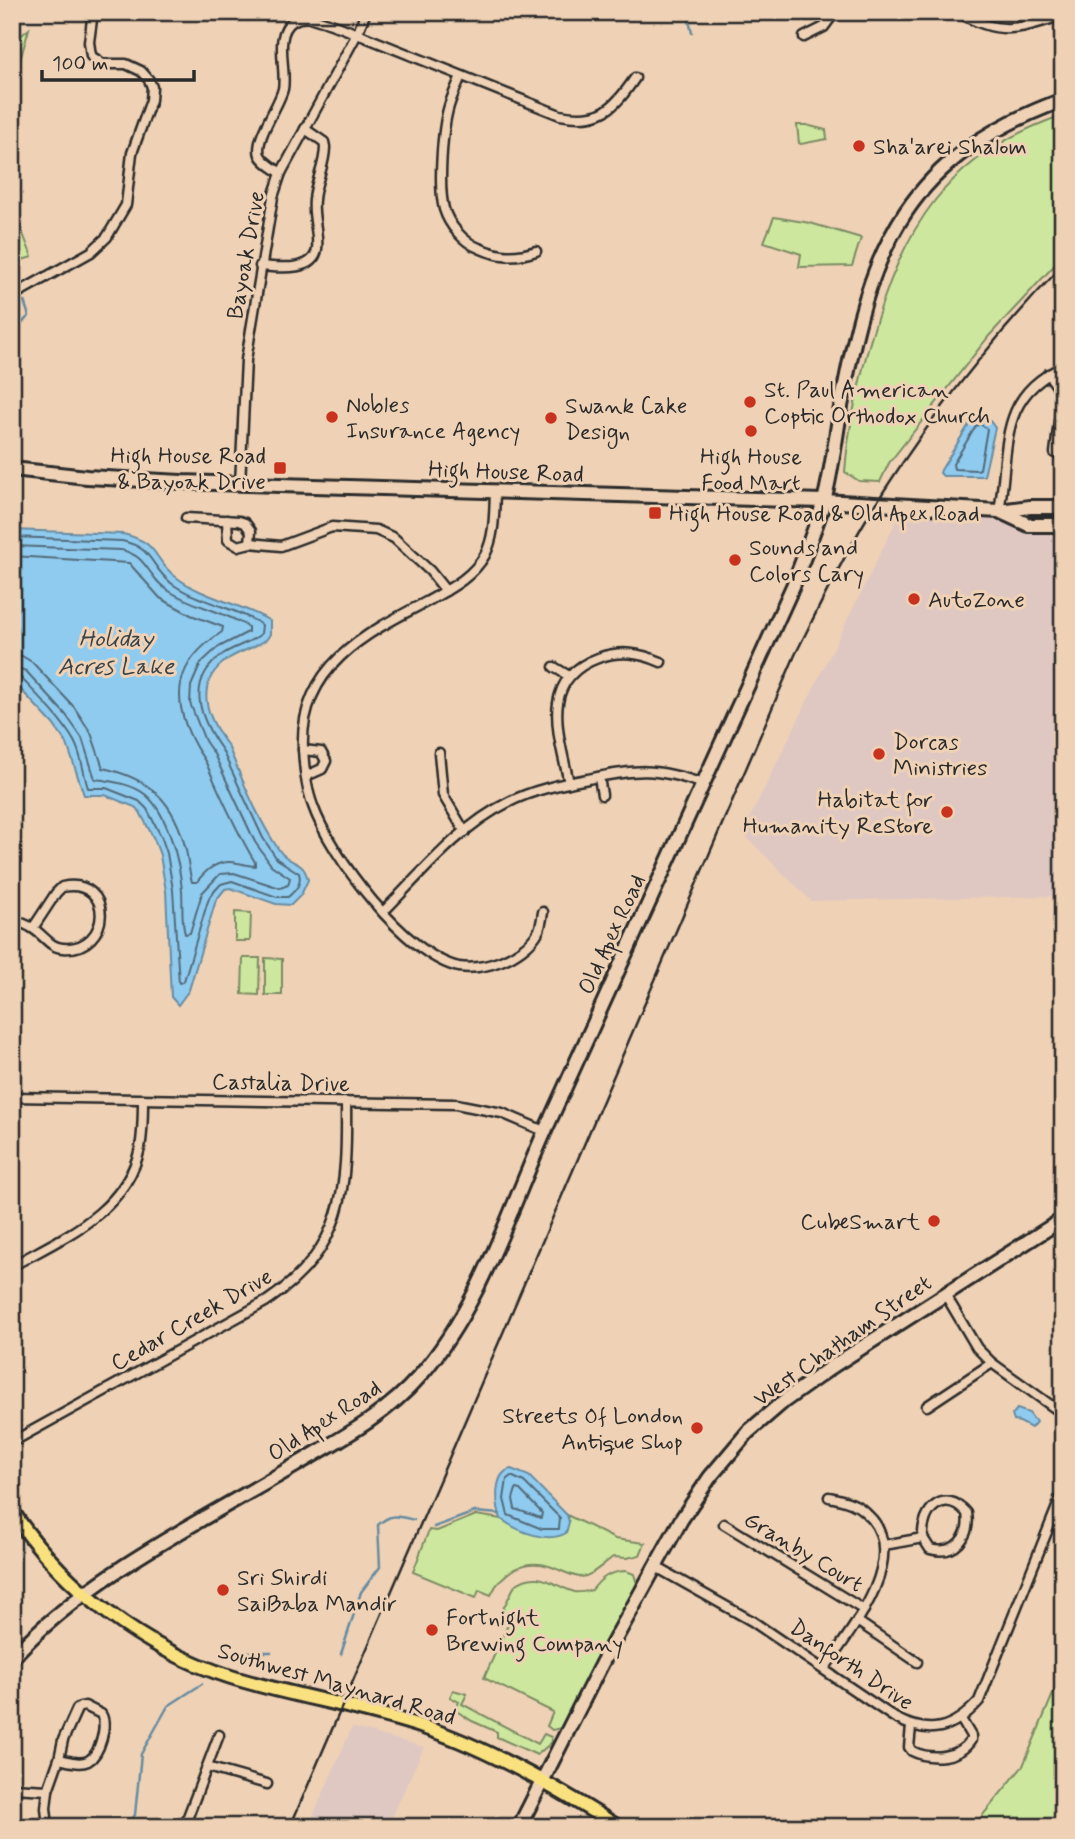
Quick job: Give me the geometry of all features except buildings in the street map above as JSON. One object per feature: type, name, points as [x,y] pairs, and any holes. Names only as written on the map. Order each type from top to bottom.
[{"type":"main road","name":"Old Apex Road","points":[[12,1658],[58,1613],[142,1556],[368,1423],[418,1378],[442,1346],[475,1290],[544,1131],[793,586],[823,501],[853,346],[867,293],[889,240],[904,213],[933,177],[955,157],[975,142],[1027,113],[1063,100]]},
{"type":"main road","name":"High House Road","points":[[12,469],[87,477],[240,484],[823,501],[999,511],[1063,507]]},
{"type":"main road","name":"High House Road","points":[[999,511],[1029,525],[1063,525]]},
{"type":"main road","name":"West Chatham Street","points":[[519,1827],[602,1663],[681,1520],[748,1432],[784,1401],[944,1294],[1062,1221]]},
{"type":"main road","name":"Southwest Maynard Road","points":[[12,1511],[46,1556],[83,1595],[155,1644],[229,1676],[424,1727],[473,1747],[618,1827]]},
{"type":"street","points":[[12,296],[91,252],[107,237],[127,205],[132,153],[139,127],[151,100],[152,87],[141,71],[126,64],[103,64],[91,56],[89,42],[93,12]]},
{"type":"street","name":"Bayoak Drive","points":[[240,484],[246,360],[268,218],[281,173],[357,34],[366,12]]},
{"type":"street","points":[[804,37],[824,27],[835,12]]},
{"type":"street","points":[[958,12],[978,24],[1000,29],[1063,15]]},
{"type":"street","points":[[281,173],[260,155],[259,144],[283,89],[283,35],[290,23],[299,18],[310,18],[357,34],[560,115],[576,118],[587,118],[601,113],[619,101],[635,78]]},
{"type":"street","points":[[461,76],[449,107],[444,135],[442,194],[448,218],[470,245],[484,251],[510,257],[536,251]]},
{"type":"street","points":[[260,266],[288,268],[301,265],[311,260],[317,250],[313,201],[325,147],[324,142],[305,129]]},
{"type":"street","points":[[999,511],[1006,442],[1012,415],[1030,388],[1048,374],[1063,367]]},
{"type":"street","points":[[1048,374],[1062,397],[1055,453],[1063,453]]},
{"type":"street","points":[[495,493],[491,538],[484,556],[470,573],[446,591],[377,628],[340,656],[316,689],[304,725],[303,750],[313,806],[330,843],[356,883],[383,912],[431,954],[445,962],[471,968],[496,963],[514,956],[538,932],[543,912]]},
{"type":"street","points":[[186,518],[239,521],[249,527],[252,536],[250,543]]},
{"type":"street","points":[[227,520],[230,543],[242,546],[250,543],[281,546],[332,527],[376,530],[394,538],[430,571],[446,591]]},
{"type":"street","points":[[569,783],[556,717],[559,695],[569,676],[578,667],[591,661],[620,653],[643,654],[661,662]]},
{"type":"street","points":[[554,667],[569,676]]},
{"type":"street","points":[[303,750],[321,752],[326,761],[322,769],[306,776]]},
{"type":"street","points":[[439,753],[443,795],[465,832]]},
{"type":"street","points":[[383,912],[465,832],[507,803],[529,794],[625,771],[651,771],[703,784]]},
{"type":"street","points":[[599,776],[602,795]]},
{"type":"street","points":[[12,919],[33,928],[58,947],[79,946],[89,942],[95,934],[101,916],[100,908],[88,889],[80,886],[62,887],[55,893],[33,928]]},
{"type":"street","name":"Castalia Drive","points":[[12,1097],[467,1105],[502,1113],[544,1131]]},
{"type":"street","points":[[12,1266],[76,1230],[111,1204],[125,1184],[139,1151],[143,1099]]},
{"type":"street","name":"Cedar Creek Drive","points":[[12,1442],[249,1311],[282,1291],[299,1276],[316,1256],[342,1199],[346,1168],[346,1102]]},
{"type":"street","points":[[944,1294],[978,1348],[992,1363],[1063,1414]]},
{"type":"street","points":[[928,1406],[992,1363]]},
{"type":"street","points":[[911,1727],[909,1746],[912,1751],[930,1757],[961,1751],[971,1741],[961,1718],[979,1701],[1063,1492]]},
{"type":"street","points":[[824,1669],[863,1610],[882,1567],[884,1545],[877,1526],[865,1512],[856,1505],[830,1497]]},
{"type":"street","points":[[943,1501],[950,1502],[967,1513],[967,1529],[953,1549],[937,1552],[930,1549],[923,1538],[923,1523],[928,1511],[935,1505],[943,1501]]},
{"type":"street","name":"Granby Court","points":[[724,1524],[863,1610]]},
{"type":"street","points":[[884,1545],[923,1538]]},
{"type":"street","name":"Danforth Drive","points":[[656,1567],[752,1620],[911,1727],[938,1728],[961,1718]]},
{"type":"street","points":[[858,1620],[918,1662]]},
{"type":"street","points":[[48,1827],[48,1790],[63,1740],[77,1710],[85,1706],[101,1714],[104,1723],[97,1751],[91,1759],[78,1763],[59,1759]]},
{"type":"street","points":[[184,1827],[219,1735]]},
{"type":"street","points":[[207,1768],[267,1784]]},
{"type":"street","points":[[12,1788],[48,1790]]},
{"type":"shaded area","points":[[903,507],[999,511],[1029,525],[1063,525],[1063,896],[811,901],[742,833]]},
{"type":"shaded area","points":[[352,1727],[424,1747],[388,1827],[308,1827]]},
{"type":"green space","points":[[29,29],[12,88],[12,43]]},
{"type":"green space","points":[[1063,115],[1063,256],[989,336],[889,463],[880,482],[859,481],[845,472],[848,439],[858,390],[883,301],[897,264],[914,231],[935,201],[959,174],[988,151],[1022,132]]},
{"type":"green space","points":[[797,125],[826,130],[827,139],[801,144]]},
{"type":"green space","points":[[12,205],[32,257],[12,263]]},
{"type":"green space","points":[[774,217],[810,223],[861,238],[852,266],[799,267],[801,254],[764,242]]},
{"type":"green space","points":[[235,912],[251,913],[250,941],[235,941]]},
{"type":"green space","points":[[243,958],[260,958],[259,995],[242,994]]},
{"type":"green space","points":[[265,958],[282,959],[282,995],[265,995]]},
{"type":"green space","points":[[476,1515],[501,1519],[540,1536],[569,1522],[567,1515],[615,1539],[645,1543],[640,1555],[613,1557],[593,1572],[580,1577],[540,1564],[523,1566],[507,1574],[491,1595],[479,1590],[476,1598],[413,1572],[429,1530],[437,1531]]},
{"type":"green space","points":[[626,1571],[634,1574],[637,1584],[561,1728],[552,1730],[547,1726],[553,1712],[484,1678],[512,1616],[502,1611],[515,1585],[524,1580],[539,1578],[581,1592],[592,1590],[610,1574]]},
{"type":"green space","points":[[1063,1670],[1063,1827],[973,1827],[1023,1766]]},
{"type":"green space","points":[[453,1690],[467,1694],[462,1704],[538,1744],[544,1734],[551,1737],[552,1742],[537,1755],[497,1737],[497,1732],[455,1710],[459,1702],[450,1697]]},
{"type":"water","points":[[978,415],[990,421],[995,428],[984,476],[943,476],[941,470],[973,418]]},
{"type":"water","name":"Holiday Acres Lake","points":[[12,530],[123,534],[135,538],[150,547],[168,570],[187,584],[270,621],[270,634],[267,639],[233,656],[217,668],[210,679],[207,701],[214,724],[228,746],[264,825],[283,855],[303,868],[308,880],[301,895],[291,905],[276,904],[230,888],[225,889],[216,900],[189,990],[178,1005],[171,997],[166,891],[160,855],[154,839],[135,807],[105,795],[84,795],[67,744],[53,724],[12,680]]},
{"type":"water","points":[[1017,1409],[1029,1413],[1036,1422],[1031,1428],[1014,1421],[1012,1415]]},
{"type":"water","points":[[511,1469],[529,1476],[567,1515],[569,1522],[566,1533],[542,1537],[524,1532],[501,1519],[497,1490],[501,1476]]},
{"type":"waterway","points":[[687,12],[692,33]]},
{"type":"waterway","points":[[12,229],[16,280]]},
{"type":"waterway","points":[[12,333],[29,316],[24,301]]},
{"type":"waterway","points":[[434,1527],[475,1512],[500,1514]]},
{"type":"waterway","points":[[341,1654],[361,1592],[380,1567],[378,1525],[395,1516],[414,1520]]},
{"type":"waterway","points":[[242,1652],[271,1652]]},
{"type":"waterway","points":[[123,1827],[135,1815],[141,1754],[168,1706],[202,1684]]},
{"type":"railway","points":[[290,1827],[795,655],[828,588],[886,488],[956,388],[1008,325],[1063,265]]},
{"type":"place","name":"Sha'arei Shalom","points":[[859,146]]},
{"type":"place","name":"St. Paul American Coptic Orthodox Church","points":[[750,402]]},
{"type":"place","name":"Nobles Insurance Agency","points":[[332,417]]},
{"type":"place","name":"Swank Cake Design","points":[[551,418]]},
{"type":"place","name":"High House Food Mart","points":[[751,431]]},
{"type":"place","name":"High House Road & Bayoak Drive","points":[[280,468]]},
{"type":"place","name":"High House Road & Old Apex Road","points":[[655,513]]},
{"type":"place","name":"Sounds and Colors Cary","points":[[735,560]]},
{"type":"place","name":"AutoZone","points":[[914,599]]},
{"type":"place","name":"Dorcas Ministries","points":[[879,754]]},
{"type":"place","name":"Habitat for Humanity ReStore","points":[[947,812]]},
{"type":"place","name":"CubeSmart","points":[[934,1221]]},
{"type":"place","name":"Streets Of London Antique Shop","points":[[697,1428]]},
{"type":"place","name":"Sri Shirdi SaiBaba Mandir","points":[[223,1590]]},
{"type":"place","name":"Fortnight Brewing Company","points":[[432,1630]]}]
